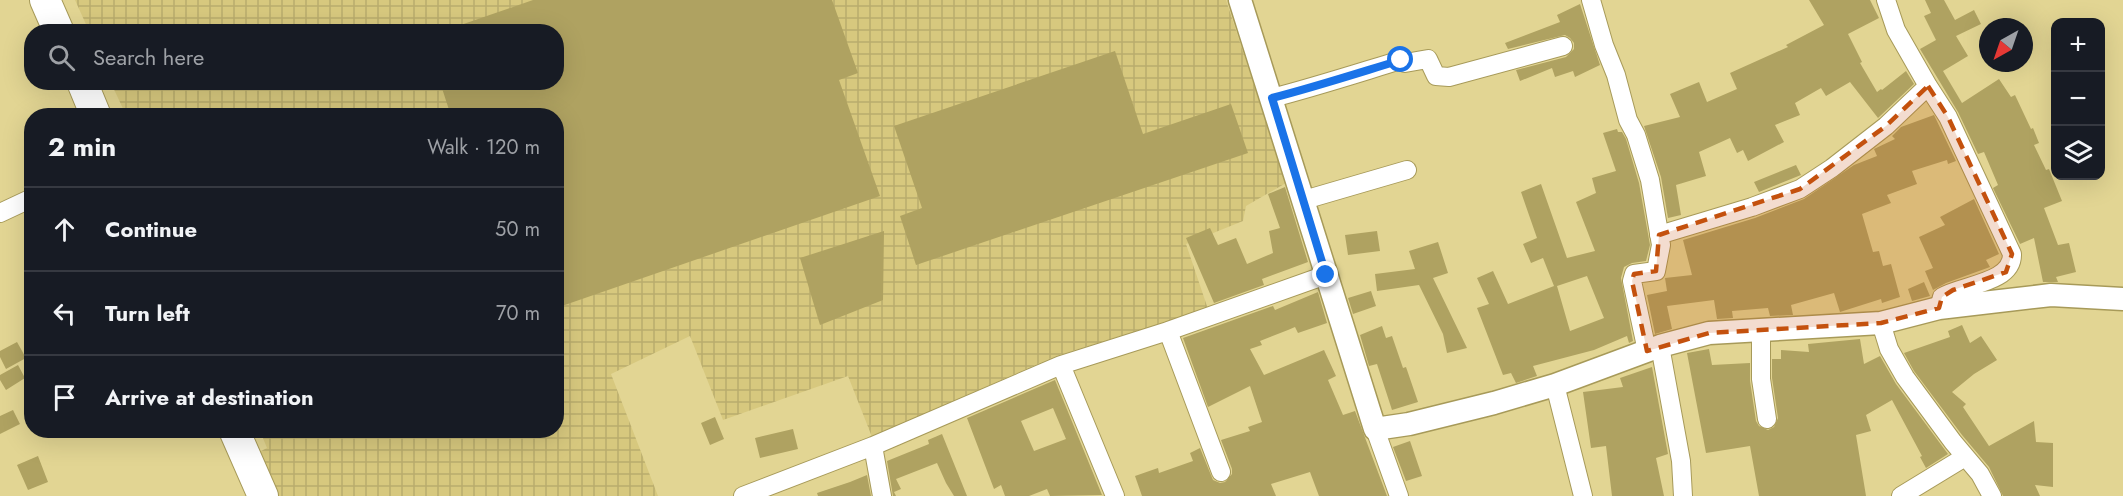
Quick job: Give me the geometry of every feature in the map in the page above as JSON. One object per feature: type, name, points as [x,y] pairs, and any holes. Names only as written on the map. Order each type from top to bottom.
[{"type":"highway","points":[[45,0],[56,24]]},
{"type":"highway","points":[[85,90],[93,108]]},
{"type":"highway","points":[[238,438],[263,496]]},
{"type":"street","points":[[1240,0],[1375,429],[1399,496]]},
{"type":"street","points":[[1591,0],[1628,120],[1636,135],[1650,180],[1661,245],[1656,272],[1634,274],[1632,281],[1653,348],[1681,461],[1683,496]]},
{"type":"street","points":[[1886,0],[1896,30],[1948,117],[2012,254],[2012,261],[2006,272],[1974,286],[1953,290],[1942,297],[1939,308]]},
{"type":"street","points":[[1272,98],[1401,60],[1405,63],[1428,59],[1436,76],[1449,77],[1563,46]]},
{"type":"street","points":[[1659,236],[1752,207],[1800,189],[1832,168],[1886,126],[1928,86]]},
{"type":"street","points":[[1304,200],[1407,170]]},
{"type":"street","points":[[0,213],[24,202]]},
{"type":"street","points":[[743,496],[873,446],[1061,365],[1168,331],[1326,275]]},
{"type":"street","points":[[1375,429],[1452,414],[1555,385],[1653,348],[1709,333],[1881,323],[1939,308],[2051,295],[2123,299]]},
{"type":"street","points":[[1881,323],[1889,349],[1905,377],[1980,474],[1992,496]]},
{"type":"street","points":[[1761,330],[1761,379],[1767,419]]},
{"type":"street","points":[[1168,331],[1221,472]]},
{"type":"street","points":[[1061,365],[1115,496]]},
{"type":"street","points":[[1555,385],[1583,496]]},
{"type":"street","points":[[873,446],[882,496]]},
{"type":"street","points":[[1901,496],[1965,457]]},
{"type":"highlighted area","points":[[1928,86],[1948,117],[2012,254],[2006,272],[1953,290],[1942,297],[1939,308],[1881,323],[1709,333],[1647,351],[1632,281],[1634,274],[1656,271],[1659,235],[1800,189],[1886,126]]},
{"type":"shaded area","points":[[75,0],[1226,0],[1286,183],[1246,206],[1243,221],[1186,244],[1208,309],[1056,356],[872,437],[848,376],[723,420],[690,336],[611,374],[658,496],[279,496],[259,452],[267,448],[263,438],[564,438],[564,108],[123,108],[114,90],[564,90],[564,24],[86,24]]},
{"type":"building","points":[[533,0],[832,0],[858,73],[839,80],[880,196],[564,305],[564,108],[448,108],[443,90],[564,90],[564,24],[463,24]]},
{"type":"building","points":[[1809,0],[1870,0],[1879,18],[1848,34],[1862,62],[1860,63],[1877,92],[1906,71],[1914,84],[1878,118],[1850,82],[1826,96],[1821,88],[1795,103],[1800,115],[1775,125],[1784,142],[1748,161],[1743,150],[1737,153],[1730,138],[1699,152],[1706,176],[1676,185],[1681,215],[1668,218],[1661,177],[1644,126],[1680,117],[1670,94],[1699,82],[1707,102],[1737,89],[1730,73],[1788,47],[1786,45],[1824,25]]},
{"type":"building","points":[[1925,0],[1944,0],[1955,20],[1974,10],[1979,20],[1979,25],[1956,36],[1968,56],[1943,71],[1962,103],[1999,79],[2011,97],[2015,95],[2031,129],[2033,128],[2039,143],[2034,145],[2046,170],[2049,169],[2051,180],[2053,180],[2062,201],[2044,208],[2058,245],[2069,243],[2076,272],[2056,277],[2058,282],[2043,282],[2034,238],[2020,244],[1993,188],[1998,185],[1984,152],[1978,154],[1958,112],[1920,49],[1936,40],[1924,16],[1931,13]]},
{"type":"building","points":[[1580,4],[1600,65],[1575,77],[1573,71],[1555,77],[1552,68],[1520,81],[1516,70],[1566,57],[1574,49],[1574,43],[1565,35],[1508,49],[1505,43],[1560,22],[1557,15]]},
{"type":"building","points":[[1115,51],[1143,134],[1231,104],[1248,153],[916,265],[900,216],[922,208],[894,126]]},
{"type":"building","points":[[1934,115],[1956,161],[1948,164],[1947,160],[1912,171],[1917,184],[1887,195],[1891,203],[1862,214],[1873,252],[1879,251],[1883,266],[1891,264],[1900,297],[1882,303],[1881,299],[1840,312],[1834,293],[1791,305],[1793,315],[1770,316],[1768,308],[1732,311],[1733,318],[1717,319],[1714,300],[1667,306],[1672,329],[1655,334],[1647,295],[1667,291],[1665,278],[1692,275],[1683,240],[1755,218],[1804,199],[1854,165],[1877,156],[1874,149],[1895,139],[1892,136],[1901,127]]},
{"type":"building","points":[[1617,129],[1626,139],[1639,183],[1650,245],[1646,261],[1624,267],[1621,278],[1633,341],[1629,343],[1627,336],[1594,350],[1533,366],[1537,376],[1516,383],[1511,373],[1503,375],[1477,308],[1489,304],[1477,278],[1493,271],[1508,304],[1554,286],[1543,258],[1531,263],[1523,244],[1537,238],[1521,192],[1541,184],[1567,258],[1595,251],[1576,202],[1596,193],[1592,178],[1616,171],[1603,133]],"holes":[[[1587,276],[1604,318],[1570,331],[1557,286]]]},
{"type":"building","points":[[1796,165],[1801,175],[1759,192],[1754,182]]},
{"type":"building","points":[[1285,187],[1308,262],[1262,279],[1264,285],[1214,303],[1186,238],[1210,228],[1218,245],[1236,238],[1247,264],[1273,253],[1269,231],[1280,228],[1268,194]]},
{"type":"building","points":[[1974,199],[1999,254],[1986,260],[1990,267],[1933,290],[1925,271],[1933,268],[1919,237],[1945,225],[1940,217]]},
{"type":"building","points":[[884,231],[883,300],[820,325],[800,258]]},
{"type":"building","points":[[1377,231],[1380,251],[1348,255],[1345,235]]},
{"type":"building","points":[[1438,242],[1448,273],[1433,278],[1467,348],[1447,353],[1443,334],[1419,285],[1377,291],[1375,274],[1415,269],[1409,251]]},
{"type":"building","points":[[1924,282],[1930,296],[1912,301],[1908,289]]},
{"type":"building","points":[[1371,291],[1376,306],[1353,314],[1348,298]]},
{"type":"building","points":[[1318,292],[1327,323],[1298,333],[1295,327],[1260,341],[1262,345],[1250,349],[1264,375],[1324,350],[1336,376],[1328,380],[1343,415],[1355,411],[1387,496],[1319,496],[1310,472],[1271,484],[1276,496],[1142,496],[1135,476],[1158,468],[1159,473],[1193,461],[1190,453],[1200,448],[1213,480],[1220,483],[1225,482],[1232,474],[1232,469],[1221,440],[1250,431],[1248,427],[1262,422],[1250,386],[1208,407],[1183,338],[1273,306],[1275,310]]},
{"type":"building","points":[[1962,325],[1970,343],[1981,336],[1997,360],[1974,374],[1952,392],[1966,404],[1963,407],[1989,446],[2034,421],[2036,442],[2053,443],[2053,487],[2035,485],[2040,496],[2003,496],[1989,467],[1914,371],[1904,353],[1950,337],[1948,331]]},
{"type":"building","points":[[1382,326],[1386,338],[1392,336],[1418,402],[1392,410],[1377,364],[1369,366],[1360,335]]},
{"type":"building","points":[[1860,339],[1864,364],[1880,356],[1896,384],[1948,454],[1926,468],[1892,400],[1866,415],[1871,431],[1856,435],[1866,496],[1759,496],[1750,446],[1706,453],[1687,353],[1709,349],[1712,365],[1750,363],[1750,381],[1756,421],[1759,426],[1768,430],[1774,427],[1778,418],[1772,378],[1772,359],[1781,359],[1781,350],[1809,352],[1808,344]]},
{"type":"building","points":[[17,342],[24,359],[6,369],[0,357],[0,351]]},
{"type":"building","points":[[18,365],[24,379],[6,390],[0,380],[0,375]]},
{"type":"building","points":[[1652,367],[1668,454],[1656,458],[1664,496],[1612,496],[1606,446],[1591,448],[1583,392],[1623,387],[1620,378]]},
{"type":"building","points":[[1055,380],[1102,495],[1050,496],[1047,489],[1029,496],[1005,496],[1001,485],[994,489],[967,418]],"holes":[[[1053,408],[1066,439],[1034,451],[1021,421]]]},
{"type":"building","points":[[13,410],[20,424],[0,434],[0,416]]},
{"type":"building","points":[[715,417],[724,439],[710,445],[701,423]]},
{"type":"building","points":[[793,429],[798,449],[760,458],[755,438]]},
{"type":"building","points":[[942,434],[967,496],[954,496],[937,463],[896,479],[901,489],[894,492],[896,496],[893,496],[887,461],[929,444],[928,440]]},
{"type":"building","points":[[1410,441],[1422,476],[1406,481],[1393,447]]},
{"type":"building","points":[[38,456],[48,482],[28,490],[17,465]]},
{"type":"building","points":[[867,475],[871,496],[818,496],[817,493]]},
{"type":"route","points":[[1326,275],[1272,98],[1401,60]]}]
